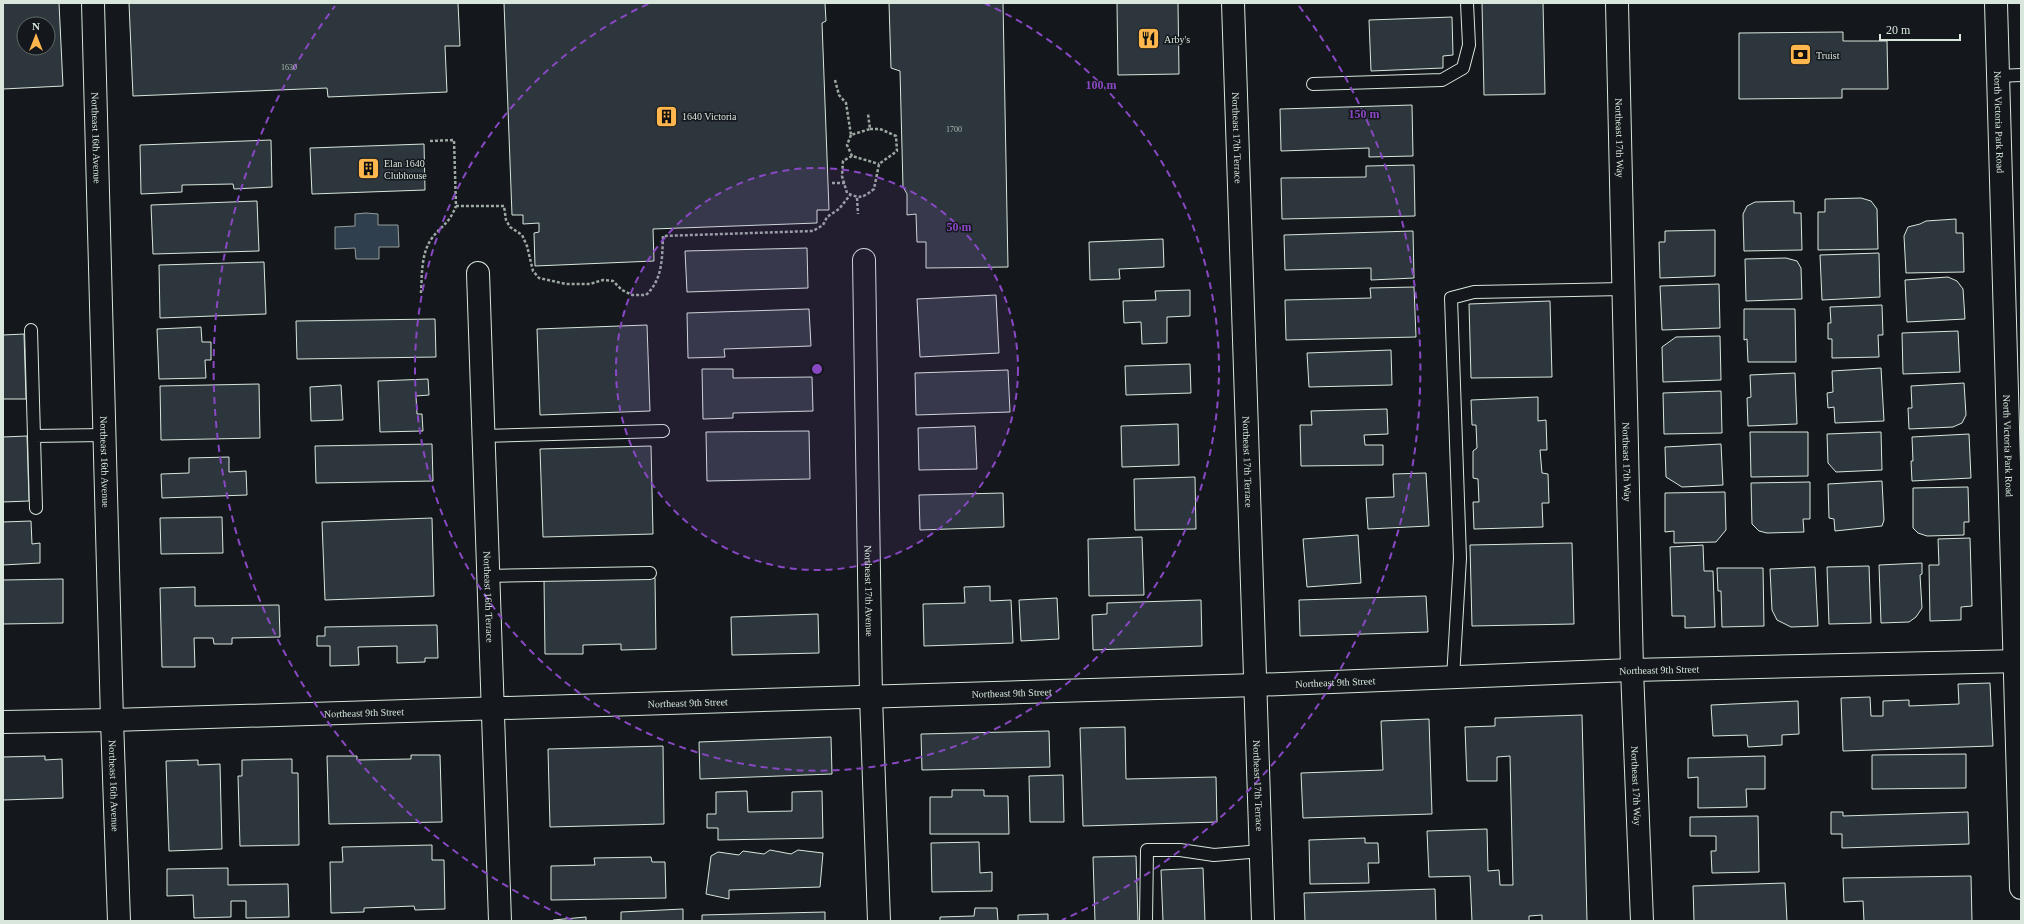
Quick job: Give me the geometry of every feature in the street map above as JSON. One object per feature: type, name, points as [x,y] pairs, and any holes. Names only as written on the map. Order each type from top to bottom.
[{"type":"street","name":"Northeast 16th Avenue","points":[[93,3],[112,720],[119,921]]},
{"type":"street","name":"Northeast 17th Terrace","points":[[1234,3],[1263,921]]},
{"type":"street","name":"Northeast 17th Way","points":[[1617,3],[1632,670],[1642,921]]},
{"type":"street","name":"North Victoria Park Road","points":[[1996,3],[2018,661],[2021,888]]},
{"type":"street","name":"Northeast 17th Avenue","points":[[864,260],[871,697],[879,921]]},
{"type":"street","name":"Northeast 16th Terrace","points":[[478,273],[500,921]]},
{"type":"street","name":"Northeast 9th Street","points":[[3,722],[112,720],[1256,685],[1632,670],[2018,661]]},
{"type":"lane","points":[[1313,84],[1442,80],[1463,68],[1469,45],[1467,3]]},
{"type":"lane","points":[[1998,76],[2021,75]]},
{"type":"lane","points":[[1454,678],[1460,558],[1451,298],[1474,292],[1623,289]]},
{"type":"lane","points":[[31,330],[36,508]]},
{"type":"lane","points":[[483,436],[663,431]]},
{"type":"lane","points":[[34,436],[104,435]]},
{"type":"lane","points":[[488,576],[650,573]]},
{"type":"lane","points":[[1146,921],[1147,850],[1180,850],[1214,854],[1261,851]]},
{"type":"path","points":[[836,80],[839,95],[846,103],[851,135],[847,145],[852,156]]},
{"type":"path","points":[[868,114],[870,129]]},
{"type":"path","points":[[851,135],[870,129],[880,129],[896,136],[897,151],[879,164],[874,189],[864,197],[857,198],[847,193],[842,176],[843,161],[852,156],[879,164]]},
{"type":"path","points":[[422,293],[426,248],[432,237],[451,219],[456,206],[454,140],[430,141]]},
{"type":"path","points":[[832,183],[845,183]]},
{"type":"path","points":[[456,206],[504,206],[506,220],[510,227],[522,234],[527,246],[533,271],[539,278],[566,284],[590,284],[603,280],[613,281],[622,290],[632,295],[646,295],[654,288],[661,271],[663,236],[813,230],[823,225],[827,217],[839,209],[851,194]]},
{"type":"path","points":[[857,198],[858,214]]},
{"type":"water","points":[[355,214],[378,214],[378,225],[398,225],[399,247],[379,247],[379,259],[356,259],[355,248],[335,249],[335,227],[355,226]]},
{"type":"building","points":[[3,3],[59,3],[63,86],[3,89]]},
{"type":"building","points":[[129,3],[458,3],[460,46],[445,46],[447,92],[328,97],[327,88],[133,96]]},
{"type":"building","name":"1640 Victoria","points":[[504,3],[825,3],[826,21],[822,23],[829,210],[817,210],[817,223],[653,229],[654,261],[535,266],[534,233],[539,232],[539,223],[523,224],[523,215],[512,215]]},
{"type":"building","points":[[889,3],[1003,3],[1008,267],[926,268],[926,242],[917,242],[916,214],[907,215],[907,194],[903,187],[900,71],[891,68]]},
{"type":"building","name":"Arby's","points":[[1117,3],[1178,3],[1179,74],[1118,75]]},
{"type":"building","points":[[1482,3],[1543,3],[1545,94],[1484,95]]},
{"type":"building","points":[[1452,17],[1453,55],[1443,56],[1443,68],[1371,71],[1369,20]]},
{"type":"building","points":[[1843,32],[1843,41],[1887,41],[1888,89],[1842,89],[1842,98],[1739,99],[1739,33]]},
{"type":"building","points":[[1412,105],[1413,156],[1369,157],[1369,148],[1281,151],[1280,109]]},
{"type":"building","points":[[271,140],[272,187],[234,189],[233,184],[182,185],[182,192],[141,194],[140,145]]},
{"type":"building","name":"Elan 1640 Clubhouse","points":[[424,144],[425,190],[312,194],[310,148]]},
{"type":"building","points":[[1414,165],[1415,216],[1282,219],[1281,178],[1366,177],[1366,166]]},
{"type":"building","points":[[1861,198],[1871,201],[1877,209],[1878,249],[1818,250],[1818,212],[1825,212],[1825,199]]},
{"type":"building","points":[[257,201],[259,251],[153,254],[151,205]]},
{"type":"building","points":[[1794,201],[1794,213],[1801,213],[1802,250],[1744,251],[1743,214],[1747,206],[1755,202]]},
{"type":"building","points":[[1956,219],[1956,233],[1963,233],[1964,272],[1906,273],[1904,236],[1908,227],[1926,221]]},
{"type":"building","points":[[1715,230],[1715,276],[1660,278],[1659,242],[1665,242],[1665,231]]},
{"type":"building","points":[[1413,231],[1414,278],[1371,280],[1371,268],[1285,270],[1284,235]]},
{"type":"building","points":[[1163,239],[1164,267],[1119,269],[1120,279],[1090,280],[1089,242]]},
{"type":"building","points":[[807,248],[808,288],[687,292],[685,251]]},
{"type":"building","points":[[1879,253],[1880,297],[1822,300],[1820,255]]},
{"type":"building","points":[[1786,258],[1797,261],[1801,268],[1802,299],[1746,301],[1745,259]]},
{"type":"building","points":[[264,262],[266,314],[160,318],[159,265]]},
{"type":"building","points":[[1948,277],[1957,281],[1963,289],[1965,319],[1907,322],[1905,280]]},
{"type":"building","points":[[1719,284],[1720,328],[1662,330],[1660,286]]},
{"type":"building","points":[[1414,287],[1416,337],[1286,340],[1285,300],[1371,298],[1370,288]]},
{"type":"building","points":[[1190,290],[1190,316],[1167,317],[1167,343],[1142,344],[1141,322],[1124,323],[1123,301],[1156,300],[1155,291]]},
{"type":"building","points":[[996,295],[999,353],[920,357],[917,299]]},
{"type":"building","points":[[1550,301],[1552,377],[1471,378],[1469,304]]},
{"type":"building","points":[[1882,305],[1883,335],[1878,335],[1879,357],[1832,358],[1832,339],[1828,339],[1828,323],[1831,323],[1830,307]]},
{"type":"building","points":[[809,309],[811,346],[724,349],[725,357],[688,358],[687,313]]},
{"type":"building","points":[[1744,309],[1795,309],[1796,362],[1748,362],[1747,339],[1744,340]]},
{"type":"building","points":[[435,319],[436,357],[297,359],[296,321]]},
{"type":"building","points":[[647,325],[650,411],[540,415],[537,329]]},
{"type":"building","points":[[201,327],[202,342],[211,342],[211,360],[205,360],[206,378],[159,379],[157,329]]},
{"type":"building","points":[[1958,331],[1960,372],[1903,374],[1902,333]]},
{"type":"building","points":[[24,334],[26,399],[3,399],[3,335]]},
{"type":"building","points":[[1720,336],[1721,380],[1663,382],[1662,347],[1676,337]]},
{"type":"building","points":[[1391,350],[1392,385],[1309,387],[1307,353]]},
{"type":"building","points":[[1190,364],[1191,393],[1126,395],[1125,366]]},
{"type":"building","points":[[1881,368],[1884,421],[1835,423],[1834,407],[1828,408],[1827,393],[1833,392],[1832,371]]},
{"type":"building","points":[[702,369],[733,369],[733,378],[812,377],[813,411],[733,413],[733,418],[703,419]]},
{"type":"building","points":[[1008,370],[1010,412],[916,415],[915,373]]},
{"type":"building","points":[[1795,373],[1797,424],[1748,426],[1747,398],[1751,397],[1750,375]]},
{"type":"building","points":[[428,379],[429,395],[416,396],[417,414],[422,414],[423,431],[380,432],[378,381]]},
{"type":"building","points":[[1964,383],[1966,415],[1962,423],[1953,427],[1909,429],[1908,408],[1912,408],[1911,386]]},
{"type":"building","points":[[259,384],[260,438],[161,440],[160,386]]},
{"type":"building","points":[[341,385],[343,420],[311,421],[310,387]]},
{"type":"building","points":[[1721,391],[1722,433],[1664,434],[1663,393]]},
{"type":"building","points":[[1538,397],[1538,421],[1546,420],[1547,450],[1540,450],[1542,473],[1548,474],[1549,503],[1542,503],[1543,527],[1474,529],[1473,502],[1479,502],[1478,479],[1473,478],[1473,451],[1477,448],[1476,425],[1472,425],[1471,400]]},
{"type":"building","points":[[1387,409],[1388,434],[1364,435],[1365,445],[1383,445],[1383,465],[1301,466],[1300,425],[1312,425],[1311,411]]},
{"type":"building","points":[[1178,424],[1179,465],[1122,467],[1121,426]]},
{"type":"building","points":[[975,426],[977,469],[919,470],[918,428]]},
{"type":"building","points":[[809,431],[810,479],[707,481],[706,432]]},
{"type":"building","points":[[1750,432],[1808,432],[1808,476],[1751,477]]},
{"type":"building","points":[[1881,432],[1882,470],[1836,472],[1828,463],[1827,434]]},
{"type":"building","points":[[1969,434],[1971,478],[1912,481],[1912,437]]},
{"type":"building","points":[[27,436],[29,501],[3,502],[3,437]]},
{"type":"building","points":[[432,444],[433,481],[316,483],[315,446]]},
{"type":"building","points":[[1721,444],[1723,485],[1682,487],[1666,477],[1665,447]]},
{"type":"building","points":[[651,446],[653,534],[543,537],[540,449]]},
{"type":"building","points":[[229,457],[229,472],[246,471],[247,495],[162,498],[161,474],[189,473],[189,458]]},
{"type":"building","points":[[1426,473],[1429,526],[1368,529],[1366,498],[1394,497],[1393,474]]},
{"type":"building","points":[[1195,477],[1196,529],[1135,530],[1134,479]]},
{"type":"building","points":[[1882,481],[1884,520],[1882,526],[1835,531],[1834,519],[1829,518],[1828,484]]},
{"type":"building","points":[[1810,482],[1810,519],[1803,519],[1804,532],[1767,533],[1759,531],[1752,524],[1751,483]]},
{"type":"building","points":[[1968,487],[1969,522],[1964,522],[1964,535],[1927,536],[1918,533],[1913,528],[1913,488]]},
{"type":"building","points":[[1725,492],[1726,530],[1716,542],[1674,543],[1674,531],[1665,532],[1665,493]]},
{"type":"building","points":[[1003,493],[1004,527],[920,530],[919,495]]},
{"type":"building","points":[[222,517],[223,553],[161,554],[160,518]]},
{"type":"building","points":[[432,518],[434,596],[325,600],[322,522]]},
{"type":"building","points":[[31,521],[32,544],[40,543],[40,563],[3,565],[3,522]]},
{"type":"building","points":[[1358,535],[1361,583],[1307,587],[1303,539]]},
{"type":"building","points":[[1142,537],[1144,595],[1089,596],[1088,539]]},
{"type":"building","points":[[1970,538],[1972,606],[1961,607],[1961,620],[1930,621],[1929,565],[1939,565],[1938,539]]},
{"type":"building","points":[[1572,543],[1574,624],[1472,626],[1470,545]]},
{"type":"building","points":[[1703,545],[1704,571],[1713,571],[1715,627],[1685,628],[1685,616],[1672,616],[1670,547]]},
{"type":"building","points":[[1922,563],[1922,574],[1920,575],[1922,608],[1916,617],[1909,622],[1881,623],[1879,565]]},
{"type":"building","points":[[1869,566],[1871,623],[1829,624],[1827,567]]},
{"type":"building","points":[[1815,567],[1818,626],[1791,627],[1777,620],[1772,610],[1770,569]]},
{"type":"building","points":[[1717,568],[1763,568],[1764,626],[1722,627],[1721,591],[1718,591]]},
{"type":"building","points":[[655,578],[656,649],[621,650],[621,644],[583,645],[583,654],[545,654],[544,580]]},
{"type":"building","points":[[63,579],[63,623],[3,624],[3,580]]},
{"type":"building","points":[[990,586],[990,601],[1011,600],[1013,643],[924,646],[923,604],[965,603],[964,587]]},
{"type":"building","points":[[195,587],[195,606],[279,605],[280,637],[232,638],[232,644],[214,644],[213,638],[194,638],[195,667],[162,667],[160,588]]},
{"type":"building","points":[[1426,596],[1428,632],[1300,636],[1299,600]]},
{"type":"building","points":[[1057,598],[1059,639],[1021,641],[1019,600]]},
{"type":"building","points":[[1201,600],[1202,646],[1093,650],[1092,615],[1107,614],[1107,603]]},
{"type":"building","points":[[818,614],[819,653],[732,655],[731,617]]},
{"type":"building","points":[[437,625],[438,658],[425,658],[425,662],[397,663],[397,646],[358,647],[359,665],[330,666],[330,646],[317,646],[317,636],[325,636],[325,627]]},
{"type":"building","points":[[1990,683],[1993,746],[1843,751],[1841,698],[1870,697],[1871,716],[1883,716],[1883,701],[1909,700],[1909,706],[1959,704],[1958,684]]},
{"type":"building","points":[[1798,701],[1799,734],[1782,735],[1782,745],[1748,747],[1747,735],[1713,736],[1711,705]]},
{"type":"building","points":[[1582,715],[1587,921],[1542,921],[1542,915],[1529,916],[1529,921],[1472,921],[1470,876],[1429,877],[1427,831],[1487,829],[1488,871],[1499,870],[1500,885],[1513,885],[1510,756],[1497,757],[1497,781],[1467,781],[1465,727],[1495,726],[1495,718]]},
{"type":"building","points":[[1429,719],[1432,814],[1303,818],[1301,773],[1383,770],[1381,721]]},
{"type":"building","points":[[1125,727],[1126,779],[1216,777],[1217,822],[1083,826],[1080,728]]},
{"type":"building","points":[[1049,731],[1050,767],[922,770],[921,734]]},
{"type":"building","points":[[831,737],[832,774],[700,779],[699,742]]},
{"type":"building","points":[[663,746],[664,824],[550,827],[548,749]]},
{"type":"building","points":[[1966,754],[1966,788],[1872,789],[1872,755]]},
{"type":"building","points":[[411,755],[440,755],[442,822],[329,824],[327,756],[357,756],[357,760],[411,759]]},
{"type":"building","points":[[45,756],[45,760],[62,759],[63,798],[3,800],[3,757]]},
{"type":"building","points":[[1765,756],[1765,789],[1746,789],[1747,807],[1698,808],[1698,777],[1688,778],[1688,758]]},
{"type":"building","points":[[292,759],[292,773],[298,773],[299,845],[240,846],[238,776],[242,776],[242,760]]},
{"type":"building","points":[[198,760],[198,765],[220,764],[222,849],[169,851],[166,761]]},
{"type":"building","points":[[1063,775],[1064,822],[1030,822],[1029,776]]},
{"type":"building","points":[[952,790],[984,790],[984,796],[1008,796],[1009,834],[930,834],[930,797],[952,797]]},
{"type":"building","points":[[747,791],[748,812],[792,811],[792,792],[822,791],[823,838],[718,840],[718,828],[707,828],[707,814],[716,814],[716,792]]},
{"type":"building","points":[[1831,812],[1843,812],[1843,816],[1968,812],[1969,844],[1842,848],[1842,834],[1831,834]]},
{"type":"building","points":[[1758,816],[1759,872],[1712,873],[1711,851],[1716,851],[1716,836],[1690,836],[1690,817]]},
{"type":"building","points":[[1365,838],[1365,843],[1378,843],[1379,863],[1368,863],[1369,883],[1310,884],[1309,840]]},
{"type":"building","points":[[979,842],[980,873],[992,872],[992,891],[932,892],[931,843]]},
{"type":"building","points":[[432,845],[432,860],[444,860],[445,909],[415,910],[414,906],[364,908],[364,912],[331,913],[330,862],[343,862],[342,847]]},
{"type":"building","points":[[770,850],[791,854],[798,850],[823,853],[820,887],[729,890],[729,899],[706,894],[711,856],[718,852],[739,855],[743,851],[764,854]]},
{"type":"building","points":[[1136,856],[1138,921],[1095,921],[1093,857]]},
{"type":"building","points":[[651,857],[652,862],[665,862],[666,898],[551,900],[551,866],[595,865],[594,858]]},
{"type":"building","points":[[228,868],[228,885],[288,884],[289,917],[246,918],[246,901],[231,901],[231,917],[194,918],[193,895],[167,896],[167,869]]},
{"type":"building","points":[[1203,868],[1205,921],[1163,921],[1161,870]]},
{"type":"building","points":[[1971,876],[1972,921],[1864,921],[1863,901],[1844,902],[1843,878]]},
{"type":"building","points":[[1785,883],[1787,921],[1694,921],[1693,886]]},
{"type":"building","points":[[1435,889],[1436,921],[1305,921],[1304,893]]},
{"type":"building","points":[[975,908],[997,908],[998,921],[940,921],[940,917],[974,916]]},
{"type":"building","points":[[683,909],[683,921],[621,921],[621,912]]},
{"type":"building","points":[[825,912],[825,921],[702,921],[702,915]]},
{"type":"building","points":[[1048,914],[1048,921],[1018,921],[1018,915]]},
{"type":"building","points":[[586,917],[586,921],[553,921],[553,920]]},
{"type":"place","name":"Arby's","points":[[1148,39]]},
{"type":"place","name":"Truist","points":[[1801,55]]},
{"type":"place","name":"1640 Victoria","points":[[667,116]]},
{"type":"place","name":"Elan 1640 Clubhouse","points":[[368,169]]}]
